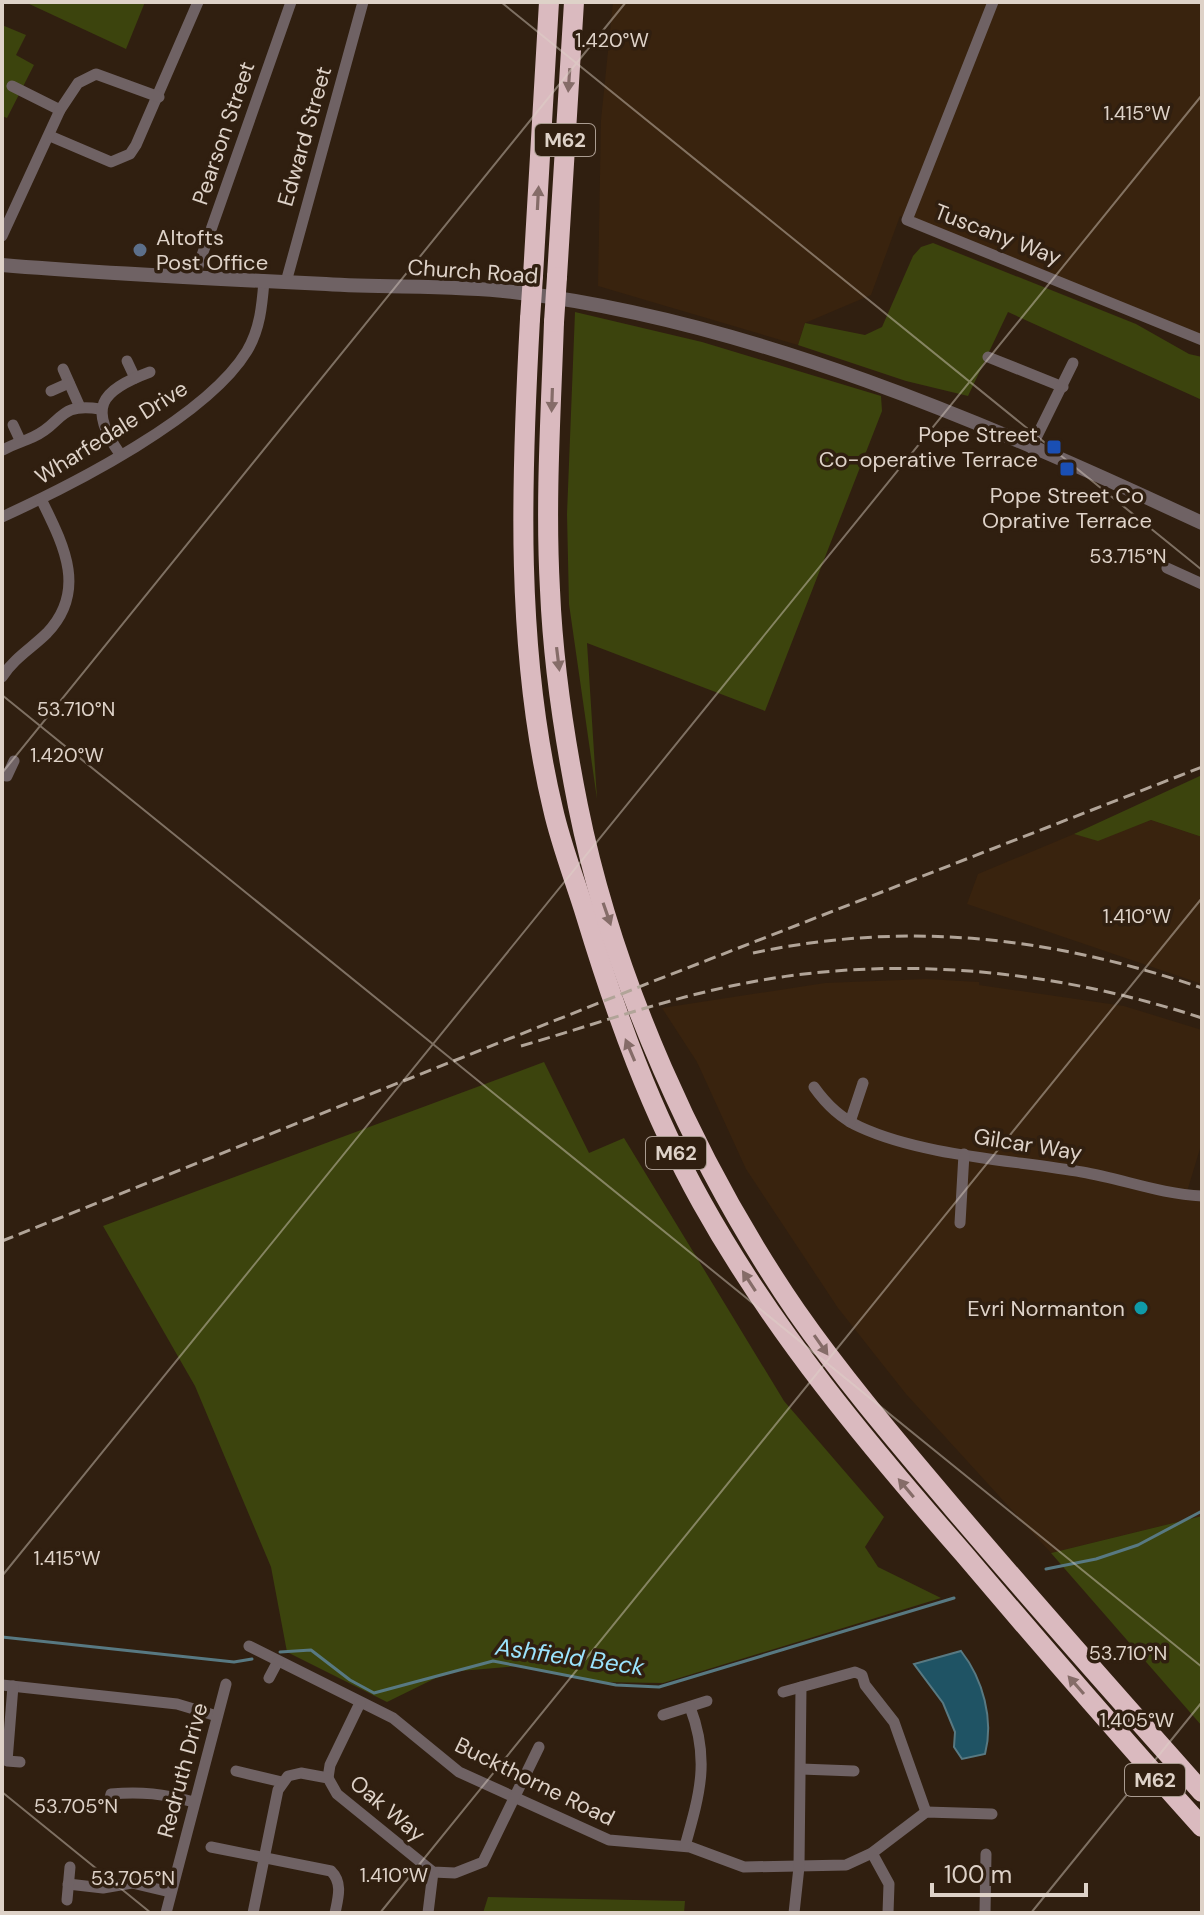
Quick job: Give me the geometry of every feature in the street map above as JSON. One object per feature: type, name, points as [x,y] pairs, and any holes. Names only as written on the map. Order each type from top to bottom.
[{"type":"highway","name":"M62","points":[[549,2],[530,319],[523,511],[533,680],[553,809],[619,1023],[701,1201],[783,1332],[827,1394],[1107,1721],[1202,1827]]},
{"type":"highway","name":"M62","points":[[574,2],[554,322],[550,592],[566,739],[578,808],[602,900],[669,1083],[756,1247],[834,1365],[1004,1567],[1202,1792]]},
{"type":"highway","name":"M62","points":[[1107,1721],[1202,1838]]},
{"type":"street","points":[[50,136],[111,162],[122,160],[136,145],[198,2]]},
{"type":"street","name":"Pearson Street","points":[[194,278],[291,2]]},
{"type":"street","name":"Edward Street","points":[[286,282],[363,2]]},
{"type":"street","name":"Tuscany Way","points":[[993,2],[907,220],[1010,259],[1202,340]]},
{"type":"street","points":[[2,236],[60,110],[78,83],[96,74],[159,97]]},
{"type":"street","points":[[12,86],[60,110]]},
{"type":"street","name":"Church Road","points":[[2,265],[194,278],[512,292],[667,319],[926,405],[1202,523]]},
{"type":"street","name":"Wharfedale Drive","points":[[2,517],[41,499],[120,454],[190,409],[234,370],[249,349],[261,317],[264,281]]},
{"type":"street","points":[[988,357],[1063,387]]},
{"type":"street","points":[[127,361],[135,378]]},
{"type":"street","points":[[1031,448],[1073,363]]},
{"type":"street","points":[[63,369],[79,405]]},
{"type":"street","points":[[120,454],[101,422],[100,409],[112,391],[150,372]]},
{"type":"street","points":[[51,391],[69,383]]},
{"type":"street","points":[[3,450],[20,440],[34,437],[61,413],[79,405],[100,409]]},
{"type":"street","points":[[13,425],[20,440]]},
{"type":"street","points":[[4,669],[60,617],[70,591],[67,555],[41,499]]},
{"type":"street","points":[[1167,568],[1202,584]]},
{"type":"street","points":[[2,775],[7,776],[14,761]]},
{"type":"street","points":[[850,1122],[863,1083]]},
{"type":"street","name":"Gilcar Way","points":[[814,1087],[832,1109],[871,1132],[964,1154],[1087,1173],[1168,1194],[1202,1196]]},
{"type":"street","points":[[960,1223],[964,1154]]},
{"type":"street","name":"Buckthorne Road","points":[[249,1646],[403,1725],[459,1772],[517,1795],[609,1840],[685,1846],[733,1865],[846,1865],[872,1853],[926,1812]]},
{"type":"street","points":[[269,1678],[278,1661]]},
{"type":"street","points":[[783,1692],[855,1672],[862,1675],[865,1685],[894,1722],[926,1812],[992,1814]]},
{"type":"street","name":"Redruth Drive","points":[[166,1913],[226,1684]]},
{"type":"street","points":[[20,1762],[7,1761],[8,1686],[177,1704],[217,1716]]},
{"type":"street","points":[[794,1908],[799,1867],[801,1687]]},
{"type":"street","points":[[663,1715],[707,1701]]},
{"type":"street","points":[[328,1778],[330,1765],[360,1703]]},
{"type":"street","points":[[685,1846],[701,1788],[703,1755],[702,1737],[690,1707]]},
{"type":"street","points":[[517,1795],[539,1747]]},
{"type":"street","points":[[801,1769],[854,1771]]},
{"type":"street","points":[[236,1771],[282,1782],[253,1913]]},
{"type":"street","name":"Oak Way","points":[[282,1782],[294,1773],[328,1778],[337,1794],[433,1872],[455,1873],[483,1862],[517,1795]]},
{"type":"street","points":[[108,1806],[111,1794],[137,1791],[153,1791],[194,1802]]},
{"type":"street","points":[[211,1847],[323,1868],[334,1874],[339,1890],[335,1913]]},
{"type":"street","points":[[872,1853],[889,1884],[888,1913]]},
{"type":"street","points":[[985,1913],[986,1854]]},
{"type":"street","points":[[67,1900],[70,1867]]},
{"type":"street","points":[[428,1913],[433,1872]]},
{"type":"street","points":[[68,1884],[103,1888],[132,1883],[170,1892]]},
{"type":"shaded area","points":[[613,2],[1202,2],[1202,340],[900,216],[871,295],[805,323],[798,345],[598,286],[601,120]]},
{"type":"shaded area","points":[[1151,820],[1202,837],[1202,984],[967,904],[978,874],[1074,834],[1098,840]]},
{"type":"shaded area","points":[[926,979],[979,982],[979,985],[1124,1006],[1202,1030],[1202,1142],[1186,1195],[1202,1196],[1202,1516],[1051,1553],[906,1394],[838,1308],[746,1169],[697,1062],[662,1008],[825,983]]},
{"type":"green space","points":[[25,2],[145,2],[126,49]]},
{"type":"green space","points":[[2,25],[26,35],[16,55],[34,65],[7,118],[2,116]]},
{"type":"green space","points":[[933,243],[1136,324],[1189,354],[1202,357],[1202,400],[1008,312],[968,396],[906,381],[798,345],[805,323],[865,335],[882,327],[913,256],[921,247]]},
{"type":"green space","points":[[575,312],[702,342],[881,396],[882,411],[765,711],[587,643],[597,799],[569,604],[567,514]]},
{"type":"green space","points":[[1202,775],[1202,837],[1151,820],[1098,841],[1074,834]]},
{"type":"green space","points":[[544,1062],[589,1153],[624,1138],[784,1401],[884,1517],[865,1547],[878,1567],[941,1598],[663,1683],[593,1682],[518,1666],[448,1672],[387,1702],[287,1652],[271,1567],[195,1386],[103,1226]]},
{"type":"green space","points":[[1202,1516],[1202,1726],[1051,1553]]},
{"type":"green space","points":[[488,1897],[685,1901],[684,1913],[483,1913]]},
{"type":"water","points":[[961,1651],[981,1687],[988,1728],[985,1754],[962,1759],[954,1747],[955,1732],[943,1703],[914,1664]]},
{"type":"waterway","name":"Ashfield Beck","points":[[1046,1569],[1096,1559],[1138,1545],[1202,1511]]},
{"type":"waterway","name":"Ashfield Beck","points":[[280,1652],[311,1650],[350,1680],[374,1693],[493,1661],[616,1685],[659,1687],[954,1598]]},
{"type":"waterway","name":"Ashfield Beck","points":[[2,1637],[234,1662],[252,1659]]},
{"type":"railway","points":[[2,1241],[1202,767]]},
{"type":"railway","points":[[753,953],[868,937],[980,939],[1090,956],[1202,988]]},
{"type":"railway","points":[[521,1046],[709,991],[794,975],[853,970],[912,968],[1030,978],[1146,1001],[1202,1018]]},
{"type":"place","name":"Altofts Post Office","points":[[140,250]]},
{"type":"place","name":"Pope Street Co-operative Terrace","points":[[1054,447]]},
{"type":"place","name":"Pope Street Co Oprative Terrace","points":[[1067,469]]},
{"type":"place","name":"Evri Normanton","points":[[1141,1308]]}]
